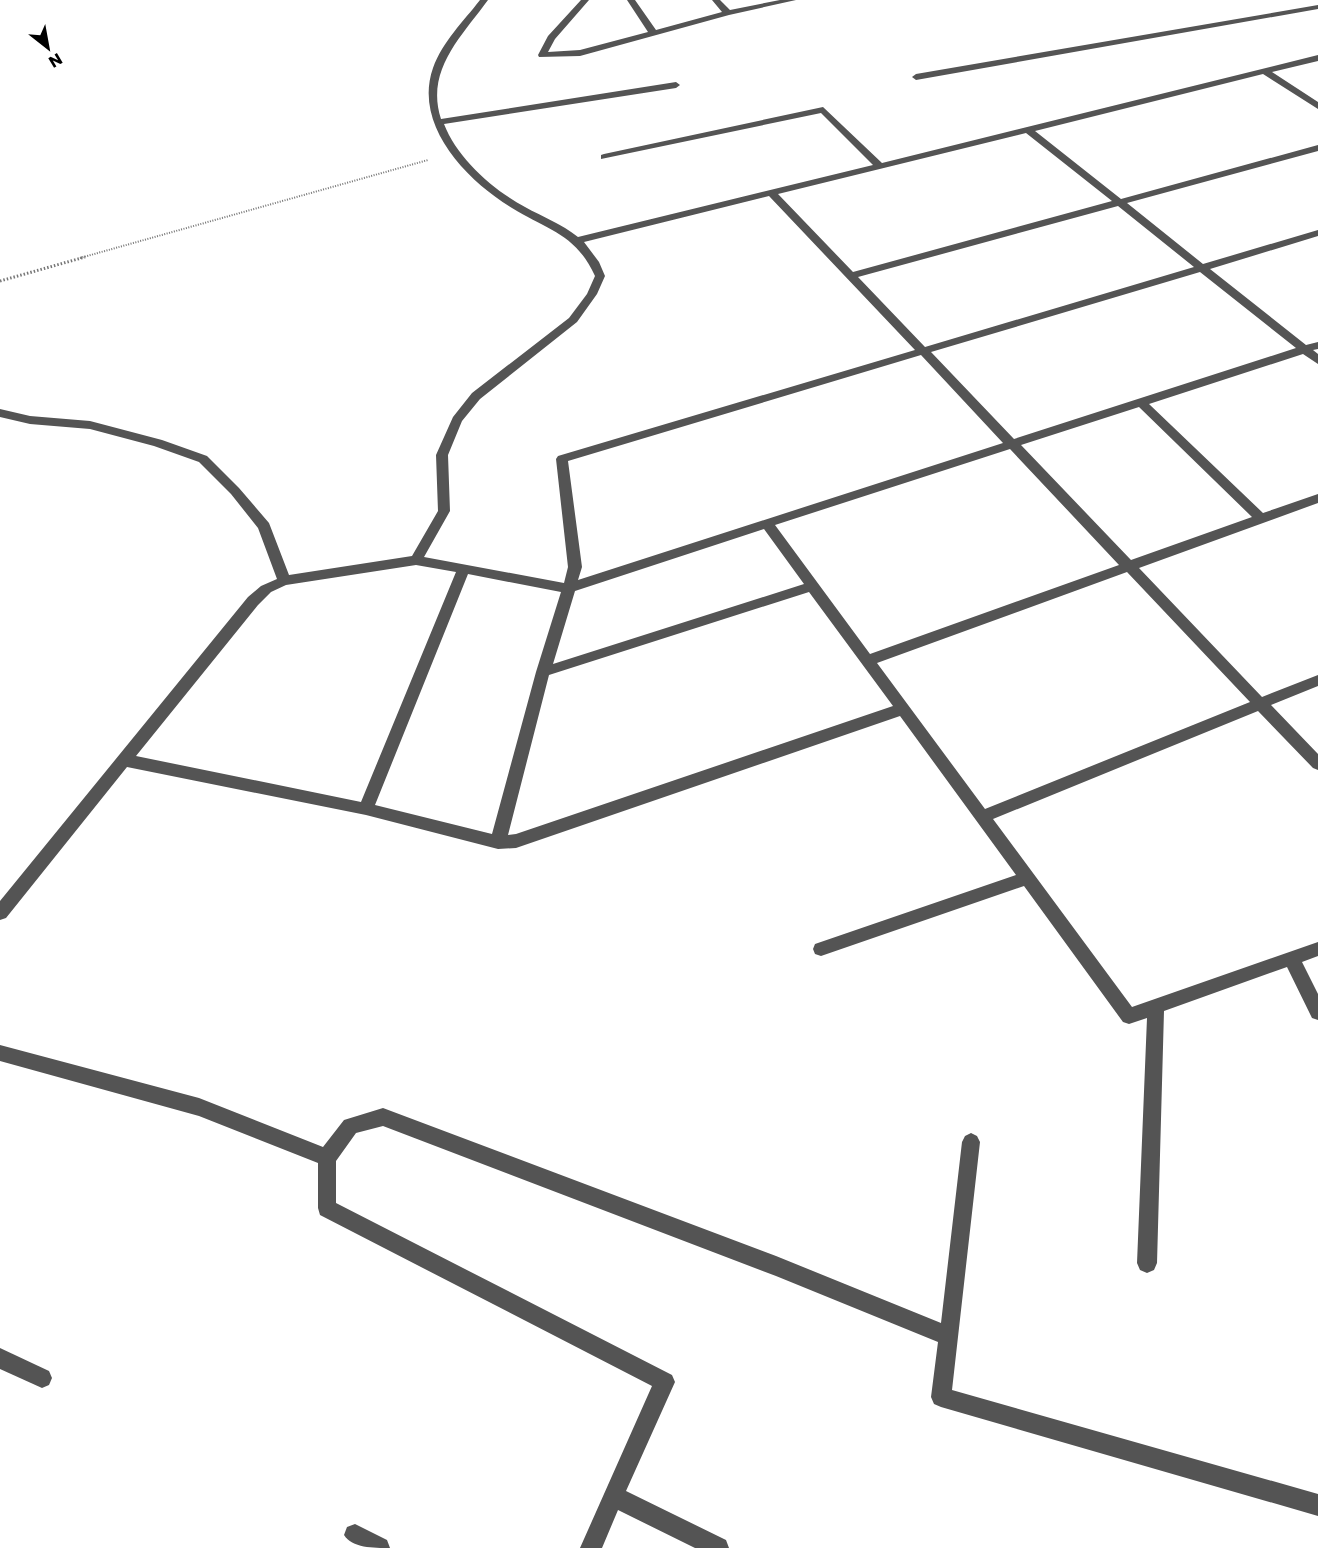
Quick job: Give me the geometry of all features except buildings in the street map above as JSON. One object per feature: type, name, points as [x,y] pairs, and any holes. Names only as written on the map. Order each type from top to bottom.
[{"type":"street","points":[[416,560],[444,511],[442,455],[457,420],[476,396],[573,320],[592,294],[600,276],[594,259],[579,240],[500,198],[454,152],[437,122],[432,100],[435,76],[445,51],[484,0]]},
{"type":"street","points":[[585,0],[551,38],[542,56],[580,53],[728,13],[792,0]]},
{"type":"street","points":[[631,0],[654,34]]},
{"type":"street","points":[[716,0],[728,13]]},
{"type":"street","points":[[916,77],[1318,7]]},
{"type":"street","points":[[579,240],[1318,58]]},
{"type":"street","points":[[1264,71],[1318,106]]},
{"type":"street","points":[[437,122],[676,85]]},
{"type":"street","points":[[604,157],[824,110],[880,166]]},
{"type":"street","points":[[1028,130],[1318,360]]},
{"type":"street","points":[[850,276],[1318,148]]},
{"type":"street","points":[[772,193],[1318,764]]},
{"type":"street","points":[[498,842],[543,672],[575,567],[562,459],[1318,233]]},
{"type":"street","points":[[0,913],[253,601],[266,589],[284,580],[416,560],[567,588],[1318,345]]},
{"type":"street","points":[[1141,402],[1260,518]]},
{"type":"street","points":[[0,413],[30,420],[90,426],[158,443],[202,459],[235,491],[264,526],[284,580]]},
{"type":"street","points":[[867,661],[1318,498]]},
{"type":"street","points":[[766,523],[1129,1016],[1318,949]]},
{"type":"street","points":[[366,808],[464,569]]},
{"type":"street","points":[[543,672],[812,586]]},
{"type":"street","points":[[982,817],[1318,680]]},
{"type":"street","points":[[124,760],[366,808],[498,842],[516,841],[902,709]]},
{"type":"street","points":[[821,949],[1027,878]]},
{"type":"street","points":[[1291,958],[1318,1012]]},
{"type":"street","points":[[1147,1263],[1156,1007]]},
{"type":"street","points":[[0,1053],[199,1107],[327,1158]]},
{"type":"street","points":[[591,1548],[665,1382],[327,1208],[327,1158],[350,1126],[383,1117],[776,1266],[949,1336]]},
{"type":"street","points":[[971,1142],[941,1397],[1318,1505]]},
{"type":"street","points":[[0,1358],[42,1378]]},
{"type":"street","points":[[614,1496],[718,1548]]},
{"type":"street","points":[[355,1535],[379,1548]]},
{"type":"path","points":[[0,281],[454,152]]}]
